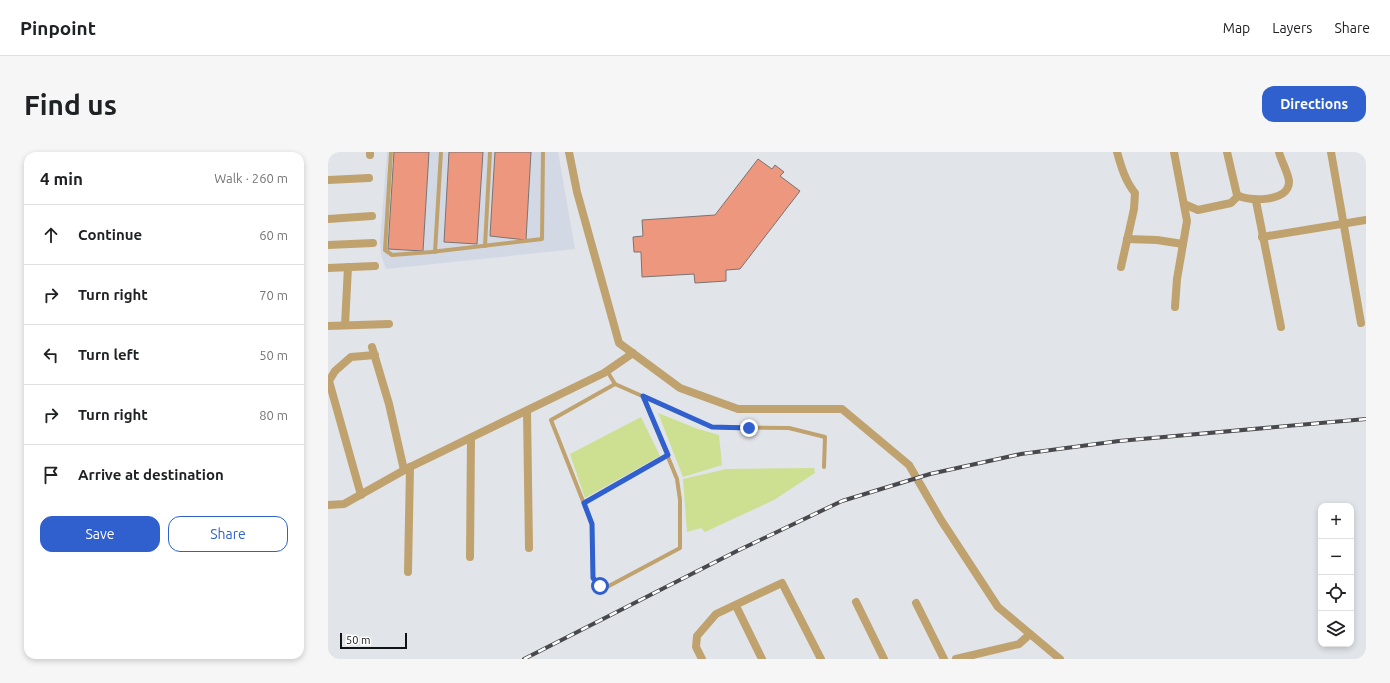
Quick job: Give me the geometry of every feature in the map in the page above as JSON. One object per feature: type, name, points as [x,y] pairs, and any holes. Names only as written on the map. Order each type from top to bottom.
[{"type":"street","points":[[569,152],[577,192],[619,343],[680,388],[738,409],[842,409],[909,465],[941,520],[998,607],[1060,659]]},
{"type":"street","points":[[1117,152],[1122,169],[1130,187],[1135,193],[1134,208],[1121,267]]},
{"type":"street","points":[[1174,152],[1187,221],[1177,278],[1175,307]]},
{"type":"street","points":[[1227,152],[1237,195],[1244,200],[1256,201],[1281,195],[1286,190],[1289,181],[1280,152]]},
{"type":"street","points":[[1331,152],[1361,323]]},
{"type":"street","points":[[328,180],[369,178]]},
{"type":"street","points":[[1184,204],[1198,210],[1231,203],[1238,196]]},
{"type":"street","points":[[1256,201],[1281,327]]},
{"type":"street","points":[[328,219],[372,216]]},
{"type":"street","points":[[1262,237],[1366,220]]},
{"type":"street","points":[[1127,239],[1157,240],[1183,244]]},
{"type":"street","points":[[328,245],[372,243]]},
{"type":"street","points":[[328,268],[375,266]]},
{"type":"street","points":[[345,325],[348,267]]},
{"type":"street","points":[[328,326],[389,324]]},
{"type":"street","points":[[361,495],[329,381],[335,372],[351,357],[373,351],[407,468],[408,572]]},
{"type":"street","points":[[328,505],[344,504],[407,468],[527,411],[607,370],[633,353]]},
{"type":"street","points":[[527,411],[529,548]]},
{"type":"street","points":[[470,557],[471,438]]},
{"type":"street","points":[[702,659],[696,647],[698,636],[716,614],[736,606],[782,582],[821,659]]},
{"type":"street","points":[[856,602],[884,659]]},
{"type":"street","points":[[916,603],[944,659]]},
{"type":"street","points":[[736,606],[762,659]]},
{"type":"street","points":[[956,659],[1019,644],[1030,634]]},
{"type":"lane","points":[[391,152],[385,250],[392,255],[435,252],[542,239],[543,152]]},
{"type":"lane","points":[[435,252],[441,152]]},
{"type":"lane","points":[[485,246],[490,152]]},
{"type":"lane","points":[[607,370],[615,384],[712,427],[789,428],[825,437],[824,467]]},
{"type":"lane","points":[[615,384],[551,420],[592,524],[593,578],[600,586],[607,587],[680,548],[680,500],[676,479],[668,455],[643,396]]},
{"type":"lane","points":[[584,503],[668,455]]},
{"type":"shaded area","points":[[387,152],[558,152],[575,249],[386,269],[381,255],[380,242]]},
{"type":"green space","points":[[658,413],[698,429],[719,435],[722,465],[683,477]]},
{"type":"green space","points":[[641,417],[660,456],[585,498],[570,454]]},
{"type":"green space","points":[[814,468],[815,473],[774,500],[705,532],[701,528],[687,532],[683,479],[726,469]]},
{"type":"building","points":[[394,152],[429,152],[423,251],[388,249]]},
{"type":"building","points":[[449,152],[483,152],[477,244],[444,242]]},
{"type":"building","points":[[495,152],[531,152],[526,240],[490,236]]},
{"type":"building","points":[[758,159],[772,169],[775,165],[784,172],[780,176],[800,191],[740,269],[726,270],[726,281],[695,283],[694,274],[642,277],[641,252],[634,252],[633,237],[643,236],[642,220],[715,215]]},
{"type":"railway","points":[[524,659],[737,551],[842,501],[930,474],[1021,454],[1119,441],[1366,419]]},
{"type":"route","points":[[600,586],[593,578],[592,524],[584,503],[668,455],[643,396],[669,406],[712,427],[749,428]]}]
